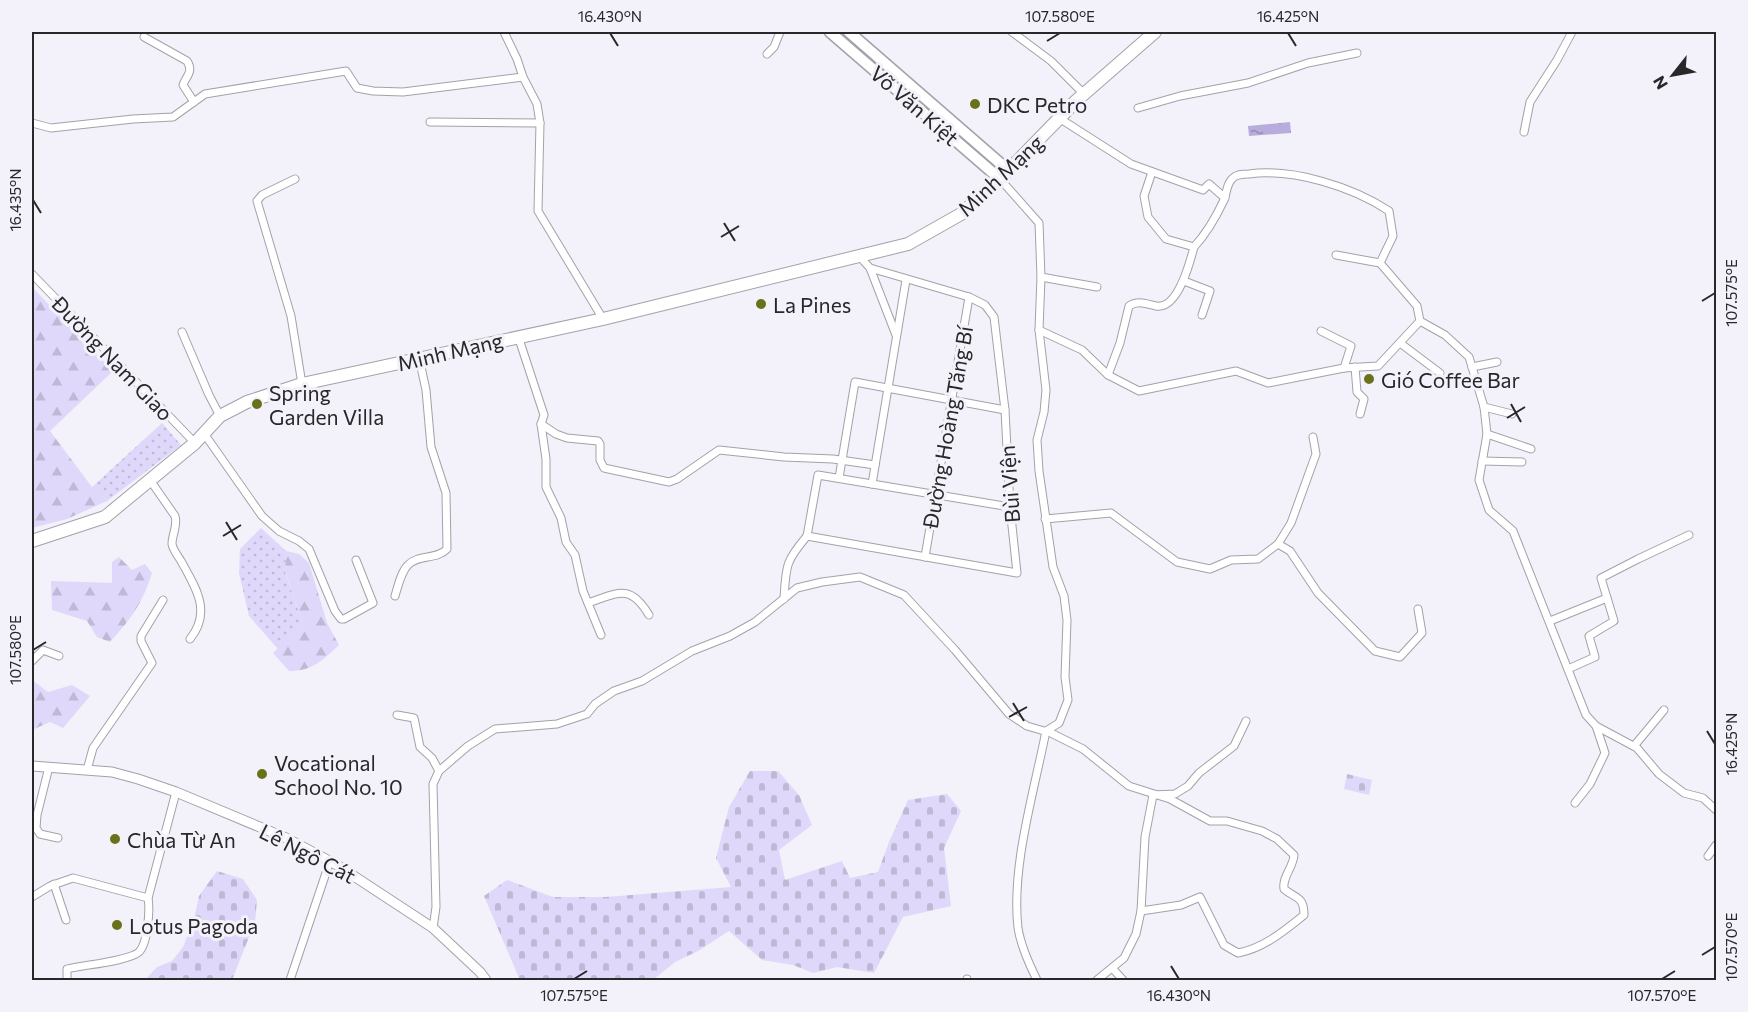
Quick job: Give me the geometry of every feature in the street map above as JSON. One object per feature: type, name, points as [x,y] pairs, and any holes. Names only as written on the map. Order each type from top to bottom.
[{"type":"highway","name":"Minh Mạng","points":[[32,541],[105,517],[195,443],[203,432],[220,417],[247,402],[302,384],[603,319],[908,244],[961,214],[1005,175],[1084,94],[1155,32]]},
{"type":"main road","name":"Võ Văn Kiệt","points":[[840,33],[1005,175]]},
{"type":"street","points":[[504,32],[537,104],[540,123],[538,211],[603,319]]},
{"type":"street","points":[[766,54],[774,47],[780,32]]},
{"type":"street","points":[[1012,32],[1051,61],[1084,94]]},
{"type":"street","points":[[1524,132],[1530,102],[1572,32]]},
{"type":"street","points":[[144,37],[187,61],[190,68],[189,75],[183,85],[194,102]]},
{"type":"street","points":[[1138,108],[1180,96],[1248,83],[1308,63],[1357,53]]},
{"type":"street","points":[[32,123],[51,128],[172,117],[205,94],[346,71],[357,88],[373,91],[403,92],[523,77]]},
{"type":"street","points":[[1059,118],[1131,164],[1203,190],[1209,184],[1226,198]]},
{"type":"street","points":[[430,122],[540,123]]},
{"type":"street","points":[[1152,172],[1144,196],[1149,217],[1166,238],[1194,247]]},
{"type":"street","points":[[1108,375],[1120,343],[1129,306],[1140,302],[1160,307],[1172,300],[1184,280],[1194,247],[1204,236],[1226,198],[1227,186],[1236,175],[1262,172],[1305,178],[1376,202],[1389,211],[1393,236],[1380,263]]},
{"type":"street","points":[[1005,175],[1039,224],[1041,277],[1039,330],[1046,390],[1038,440],[1038,461],[1053,567],[1064,596],[1067,620],[1065,677],[1068,700],[1059,723],[1046,732],[1018,873],[1018,929],[1037,981]]},
{"type":"street","points":[[295,179],[262,195],[257,201],[291,316],[302,384]]},
{"type":"street","points":[[858,255],[870,268],[897,338]]},
{"type":"street","points":[[1336,255],[1380,263],[1417,306],[1420,321],[1445,335],[1469,357],[1484,407],[1487,434],[1479,480],[1489,510],[1513,531],[1586,715],[1596,726],[1634,747],[1659,774],[1684,793],[1703,798],[1716,810]]},
{"type":"street","name":"Bùi Viện","points":[[807,537],[1017,573],[1010,507],[1005,410],[994,317],[985,305],[969,297],[870,268]]},
{"type":"street","name":"Đường Nam Giao","points":[[32,274],[195,443]]},
{"type":"street","points":[[1041,277],[1097,287]]},
{"type":"street","points":[[872,484],[906,280]]},
{"type":"street","points":[[1184,280],[1210,291],[1202,315]]},
{"type":"street","name":"Đường Hoàng Tăng Bí","points":[[925,557],[969,297]]},
{"type":"street","points":[[1039,330],[1082,350],[1108,375],[1139,391],[1236,371],[1268,383],[1344,368],[1377,366],[1420,321]]},
{"type":"street","points":[[1321,331],[1351,346],[1344,368]]},
{"type":"street","points":[[182,332],[208,395],[220,417]]},
{"type":"street","points":[[518,336],[544,415],[541,424],[546,459],[546,487],[561,518],[565,539],[575,555],[588,603],[601,635]]},
{"type":"street","points":[[1400,343],[1440,373]]},
{"type":"street","points":[[395,596],[409,563],[442,553],[447,549],[446,493],[430,447],[426,390],[419,358]]},
{"type":"street","points":[[1472,367],[1497,362]]},
{"type":"street","points":[[1355,367],[1357,392],[1364,399],[1360,414]]},
{"type":"street","points":[[839,478],[855,382],[1005,410]]},
{"type":"street","points":[[1484,407],[1512,414]]},
{"type":"street","points":[[541,424],[567,438],[598,441],[600,460],[604,468],[669,482],[719,450],[842,460],[875,465]]},
{"type":"street","points":[[203,432],[262,516],[279,531],[309,549],[335,611],[341,619],[373,603],[356,560]]},
{"type":"street","points":[[1487,434],[1532,449]]},
{"type":"street","points":[[1045,519],[1111,513],[1177,562],[1210,569],[1231,561],[1258,559],[1278,544],[1291,523],[1316,454],[1313,437]]},
{"type":"street","points":[[1482,461],[1522,462]]},
{"type":"street","points":[[784,599],[786,564],[807,537],[818,475],[1010,507]]},
{"type":"street","points":[[150,480],[175,516],[177,521],[172,544],[191,578],[200,602],[200,624],[190,639]]},
{"type":"street","points":[[1568,669],[1595,657],[1589,636],[1614,621],[1601,578],[1689,535]]},
{"type":"street","points":[[1278,544],[1290,550],[1318,593],[1375,651],[1400,657],[1422,633],[1418,609]]},
{"type":"street","points":[[433,928],[436,907],[433,784],[439,771],[468,746],[495,729],[557,724],[587,714],[604,697],[642,681],[692,651],[730,636],[755,622],[797,588],[860,577],[904,595],[1009,714],[1027,726],[1083,749],[1129,786],[1170,799],[1210,821],[1227,821],[1277,838],[1294,855],[1283,883],[1284,889],[1302,901],[1304,915],[1278,935],[1250,951],[1238,953],[1224,945],[1200,897],[1181,905],[1141,911]]},
{"type":"street","points":[[588,603],[627,593],[639,600],[649,615]]},
{"type":"street","points":[[1550,621],[1607,598]]},
{"type":"street","points":[[87,770],[93,748],[152,663],[141,641],[141,636],[163,600]]},
{"type":"street","points":[[32,661],[43,650],[59,656]]},
{"type":"street","points":[[1634,747],[1664,710]]},
{"type":"street","points":[[398,715],[414,718],[420,747],[432,758],[439,771]]},
{"type":"street","points":[[1153,795],[1174,794],[1188,786],[1207,766],[1234,746],[1246,721]]},
{"type":"street","points":[[1575,803],[1590,784],[1605,753],[1596,726]]},
{"type":"street","name":"Lê Ngô Cát","points":[[32,766],[112,772],[176,792],[286,838],[330,861],[433,928],[480,972],[486,981]]},
{"type":"street","points":[[49,767],[36,828],[40,834],[58,838]]},
{"type":"street","points":[[67,981],[67,969],[130,957],[140,951],[148,920],[148,898],[176,792]]},
{"type":"street","points":[[1097,981],[1124,958],[1136,934],[1141,911],[1145,837],[1153,795]]},
{"type":"street","points":[[1708,856],[1716,845]]},
{"type":"street","points":[[290,981],[330,861]]},
{"type":"street","points":[[32,897],[54,884],[73,878],[148,898]]},
{"type":"street","points":[[54,884],[66,920]]},
{"type":"street","points":[[1113,969],[1123,981]]},
{"type":"green space","points":[[32,287],[113,371],[50,431],[92,487],[107,501],[67,519],[32,528]]},
{"type":"green space","points":[[162,423],[181,445],[107,501],[92,487]]},
{"type":"green space","points":[[261,528],[286,551],[285,572],[303,624],[278,649],[249,616],[239,573],[240,549]]},
{"type":"green space","points":[[286,551],[299,554],[309,563],[327,623],[339,645],[316,664],[297,671],[289,671],[273,653],[303,624],[285,571]]},
{"type":"green space","points":[[119,557],[132,570],[145,564],[152,573],[135,610],[110,642],[97,637],[87,621],[52,610],[51,581],[112,583],[112,562]]},
{"type":"green space","points":[[32,680],[48,692],[72,685],[90,696],[63,728],[50,722],[32,730]]},
{"type":"green space","points":[[750,771],[778,771],[799,795],[812,825],[779,850],[785,880],[842,861],[850,878],[878,872],[908,800],[947,794],[961,811],[944,848],[951,906],[903,917],[874,973],[837,967],[813,973],[793,965],[762,960],[729,931],[698,951],[675,962],[653,980],[520,980],[484,896],[507,880],[553,897],[606,897],[731,887],[716,858],[729,807]]},
{"type":"green space","points":[[1347,774],[1372,780],[1369,795],[1344,789]]},
{"type":"green space","points":[[217,871],[243,879],[257,900],[255,922],[232,980],[145,980],[157,967],[172,961],[183,947],[194,919],[199,896]]},
{"type":"water","points":[[1290,122],[1291,133],[1249,136],[1248,126]]},
{"type":"place","name":"DKC Petro","points":[[975,104]]},
{"type":"place","name":"La Pines","points":[[761,304]]},
{"type":"place","name":"Gió Coffee Bar","points":[[1369,379]]},
{"type":"place","name":"Spring Garden Villa","points":[[257,404]]},
{"type":"place","name":"Vocational School No. 10","points":[[262,774]]},
{"type":"place","name":"Chùa Từ An","points":[[115,839]]},
{"type":"place","name":"Lotus Pagoda","points":[[117,925]]}]
